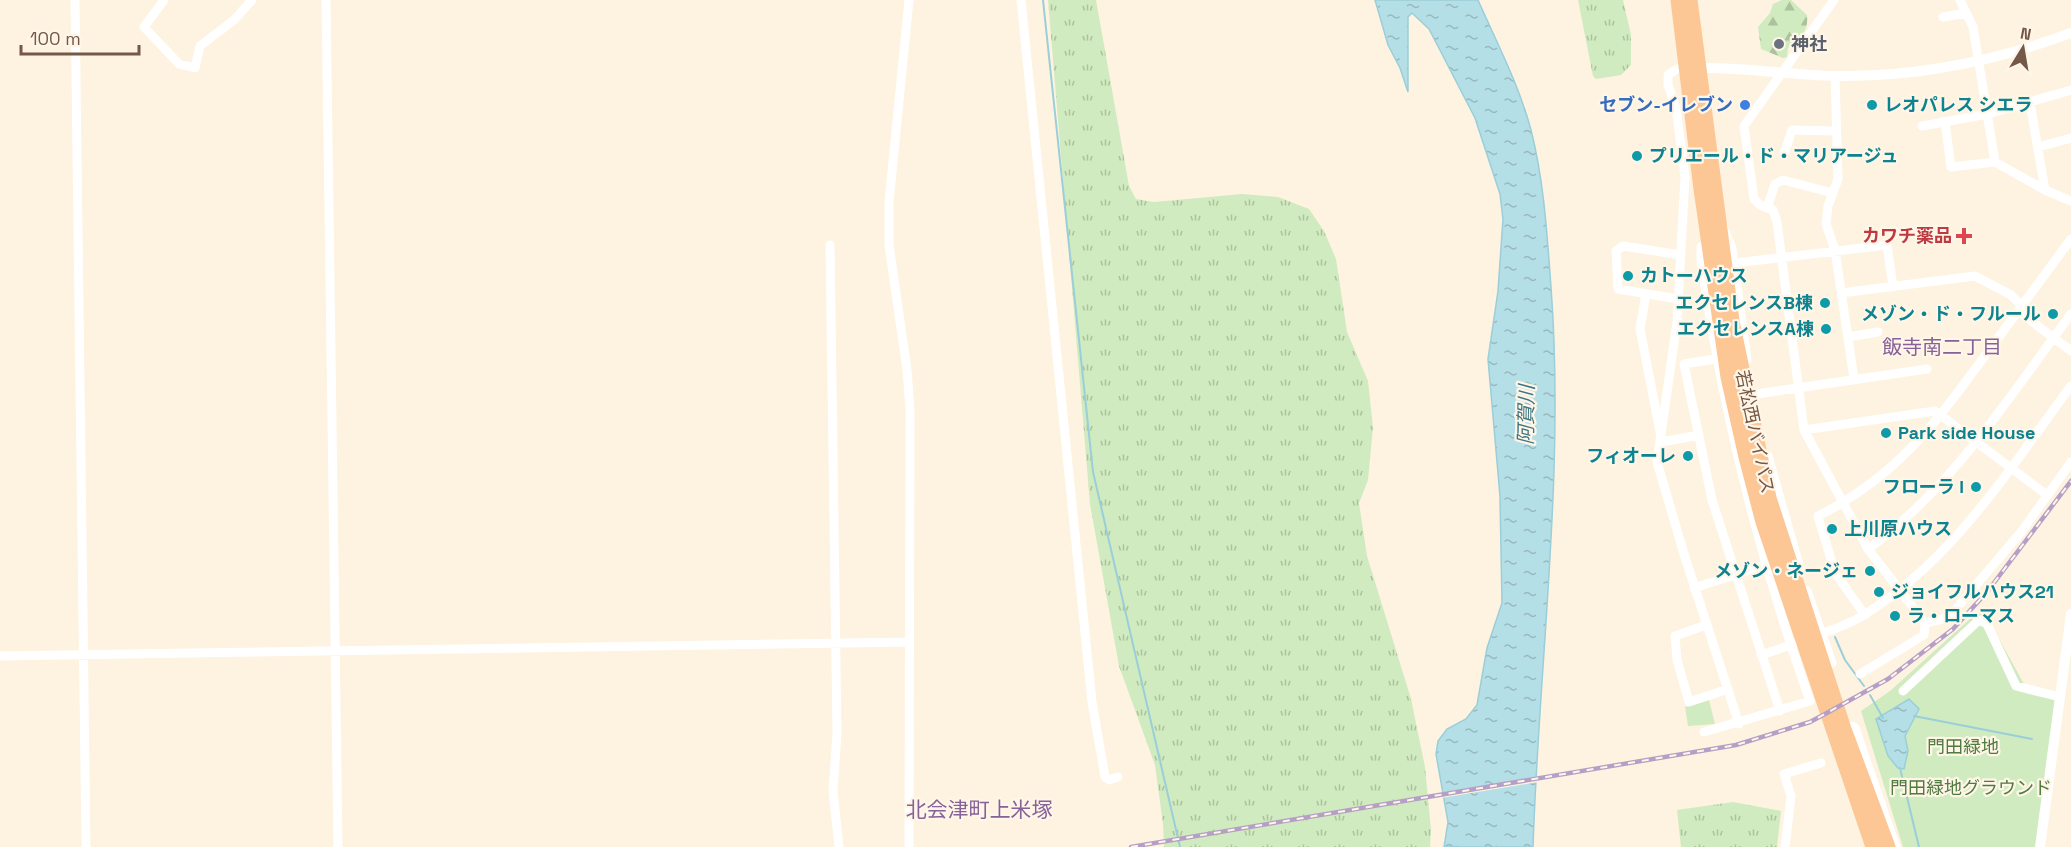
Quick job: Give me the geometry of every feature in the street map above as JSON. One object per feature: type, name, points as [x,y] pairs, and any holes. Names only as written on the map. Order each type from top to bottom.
[{"type":"highway","name":"若松西バイパス","points":[[1678,0],[1693,68],[1745,391],[1768,498],[1779,564]]},
{"type":"highway","name":"若松西バイパス","points":[[1690,0],[1701,189],[1728,376],[1758,500],[1839,732],[1873,847]]},
{"type":"highway","name":"若松西バイパス","points":[[1839,732],[1888,847]]},
{"type":"street","points":[[75,0],[86,847]]},
{"type":"street","points":[[164,0],[144,27],[179,64],[195,68],[200,46],[234,20],[252,0]]},
{"type":"street","points":[[326,0],[338,847]]},
{"type":"street","points":[[909,0],[889,202],[889,245],[907,370],[910,409],[909,847]]},
{"type":"street","points":[[1021,0],[1092,702],[1105,777],[1109,780],[1118,777]]},
{"type":"street","points":[[1834,0],[1744,126],[1754,199],[1775,213],[1804,430],[1868,549],[1925,623],[1924,635],[1860,674]]},
{"type":"street","points":[[1960,0],[1973,27],[1995,162]]},
{"type":"street","points":[[1943,17],[1966,14]]},
{"type":"street","points":[[1739,724],[1694,588],[1656,453],[1662,442],[1672,364],[1685,177],[1676,108],[1667,81],[1668,75],[1672,71],[1693,68],[1835,76],[1904,72],[1979,61],[2071,33]]},
{"type":"street","points":[[1835,76],[1838,179],[1828,206],[1826,224],[1835,250],[1854,379]]},
{"type":"street","points":[[1922,126],[1988,114],[2071,90]]},
{"type":"street","points":[[2030,103],[2045,190]]},
{"type":"street","points":[[1945,122],[1951,167],[1995,162],[2045,190],[2071,201]]},
{"type":"street","points":[[1784,154],[1792,130],[1835,130]]},
{"type":"street","points":[[2038,147],[2071,138]]},
{"type":"street","points":[[1767,208],[1774,184],[1783,180],[1833,193]]},
{"type":"street","points":[[1717,221],[1727,233],[1734,263],[1740,320],[1755,402],[1783,515],[1779,564],[1821,634],[1832,663]]},
{"type":"street","points":[[1865,615],[1835,573],[1818,516],[1842,504],[1885,474],[1910,451],[1941,415],[2071,239]]},
{"type":"street","points":[[1704,732],[1739,724],[1810,701],[1791,645],[1779,564],[1715,359],[1701,262],[1701,247],[1710,244]]},
{"type":"street","points":[[830,245],[837,733],[833,791],[839,847]]},
{"type":"street","points":[[1734,263],[1887,245],[1893,288]]},
{"type":"street","points":[[1677,298],[1618,289],[1616,251],[1623,246],[1681,255]]},
{"type":"street","points":[[1841,293],[1975,276],[2011,295],[2020,308],[2071,351]]},
{"type":"street","points":[[1646,294],[1640,329],[1662,442]]},
{"type":"street","points":[[1868,549],[1924,504],[1976,441],[2071,314]]},
{"type":"street","points":[[1848,337],[1878,332]]},
{"type":"street","points":[[1672,364],[1715,359]]},
{"type":"street","points":[[1684,364],[1712,500],[1734,576],[1780,711]]},
{"type":"street","points":[[1757,394],[1927,369]]},
{"type":"street","points":[[1761,655],[1821,634],[1865,615],[1900,591],[1966,524],[2071,386]]},
{"type":"street","points":[[1804,430],[1935,411],[2047,495]]},
{"type":"street","points":[[1662,442],[1699,435]]},
{"type":"street","points":[[1925,623],[1948,618],[2022,531],[2071,462]]},
{"type":"street","points":[[1694,588],[1779,564]]},
{"type":"street","points":[[2040,847],[2071,614]]},
{"type":"street","points":[[1902,692],[1978,620],[1987,624],[2016,686],[2060,697]]},
{"type":"street","points":[[1706,625],[1675,636],[1677,660],[1689,702],[1728,689]]},
{"type":"street","points":[[0,656],[909,642]]},
{"type":"street","points":[[1867,847],[1828,737],[1830,731],[1846,726],[1855,728],[1896,847]]},
{"type":"street","points":[[1785,847],[1791,796],[1784,774],[1821,763]]},
{"type":"green space","points":[[1048,0],[1096,0],[1129,186],[1136,199],[1154,202],[1242,194],[1278,197],[1309,209],[1324,231],[1336,259],[1347,332],[1368,381],[1373,427],[1368,480],[1359,503],[1367,556],[1411,699],[1425,767],[1431,830],[1430,847],[1164,847],[1155,765],[1119,666],[1090,504]]},
{"type":"green space","points":[[1578,0],[1623,0],[1631,35],[1631,65],[1621,75],[1596,79],[1593,76]]},
{"type":"green space","points":[[1782,0],[1791,0],[1807,15],[1807,26],[1803,34],[1788,48],[1787,57],[1783,58],[1761,49],[1758,27],[1770,13],[1773,4]]},
{"type":"green space","name":"門田緑地","points":[[1982,608],[2024,684],[2058,693],[2038,847],[1903,847],[1861,711],[1890,691]]},
{"type":"green space","points":[[1709,700],[1715,724],[1688,726],[1685,707]]},
{"type":"green space","points":[[1733,802],[1781,811],[1777,847],[1681,847],[1677,810]]},
{"type":"water","name":"阿賀川","points":[[1375,0],[1478,0],[1520,97],[1531,130],[1539,169],[1551,287],[1555,427],[1550,567],[1533,847],[1444,847],[1448,822],[1436,754],[1438,741],[1447,729],[1466,719],[1477,705],[1487,648],[1502,603],[1500,496],[1488,359],[1498,291],[1503,219],[1500,194],[1475,118],[1429,29],[1412,13],[1408,17],[1408,92],[1400,68],[1388,45]]},
{"type":"water","points":[[1909,699],[1919,709],[1905,736],[1908,751],[1904,769],[1898,768],[1888,756],[1876,719]]},
{"type":"pier","points":[[1540,776],[1539,782],[1441,798],[1440,793]]},
{"type":"waterway","points":[[1043,0],[1093,472],[1180,847]]},
{"type":"waterway","points":[[1835,637],[1845,660],[1864,686]]},
{"type":"waterway","points":[[1870,695],[1883,718]]},
{"type":"waterway","points":[[1914,716],[2032,739]]},
{"type":"waterway","points":[[1900,768],[1919,847]]},
{"type":"railway","points":[[1131,847],[1736,745],[1810,722],[1888,679],[1953,629],[1987,592],[2071,481]]},
{"type":"place","name":"神社","points":[[1779,44]]},
{"type":"place","name":"セブン-イレブン","points":[[1745,105]]},
{"type":"place","name":"レオパレス シエラ","points":[[1872,105]]},
{"type":"place","name":"プリエール・ド・マリアージュ","points":[[1637,156]]},
{"type":"place","name":"カワチ薬品","points":[[1964,236]]},
{"type":"place","name":"カトーハウス","points":[[1628,276]]},
{"type":"place","name":"エクセレンスB棟","points":[[1825,303]]},
{"type":"place","name":"メゾン・ド・フルール","points":[[2053,314]]},
{"type":"place","name":"エクセレンスA棟","points":[[1826,329]]},
{"type":"place","name":"Park side House","points":[[1886,433]]},
{"type":"place","name":"フィオーレ","points":[[1688,456]]},
{"type":"place","name":"フローラ I","points":[[1976,487]]},
{"type":"place","name":"上川原ハウス","points":[[1832,529]]},
{"type":"place","name":"メゾン・ネージェ","points":[[1870,571]]},
{"type":"place","name":"ジョイフルハウス21","points":[[1879,592]]},
{"type":"place","name":"ラ・ローマス","points":[[1895,616]]},
{"type":"district","name":"飯寺南二丁目","points":[[1942,347]]},
{"type":"district","name":"北会津町上米塚","points":[[979,810]]},
{"type":"park label","name":"門田緑地グラウンド","points":[[1971,788]]}]
